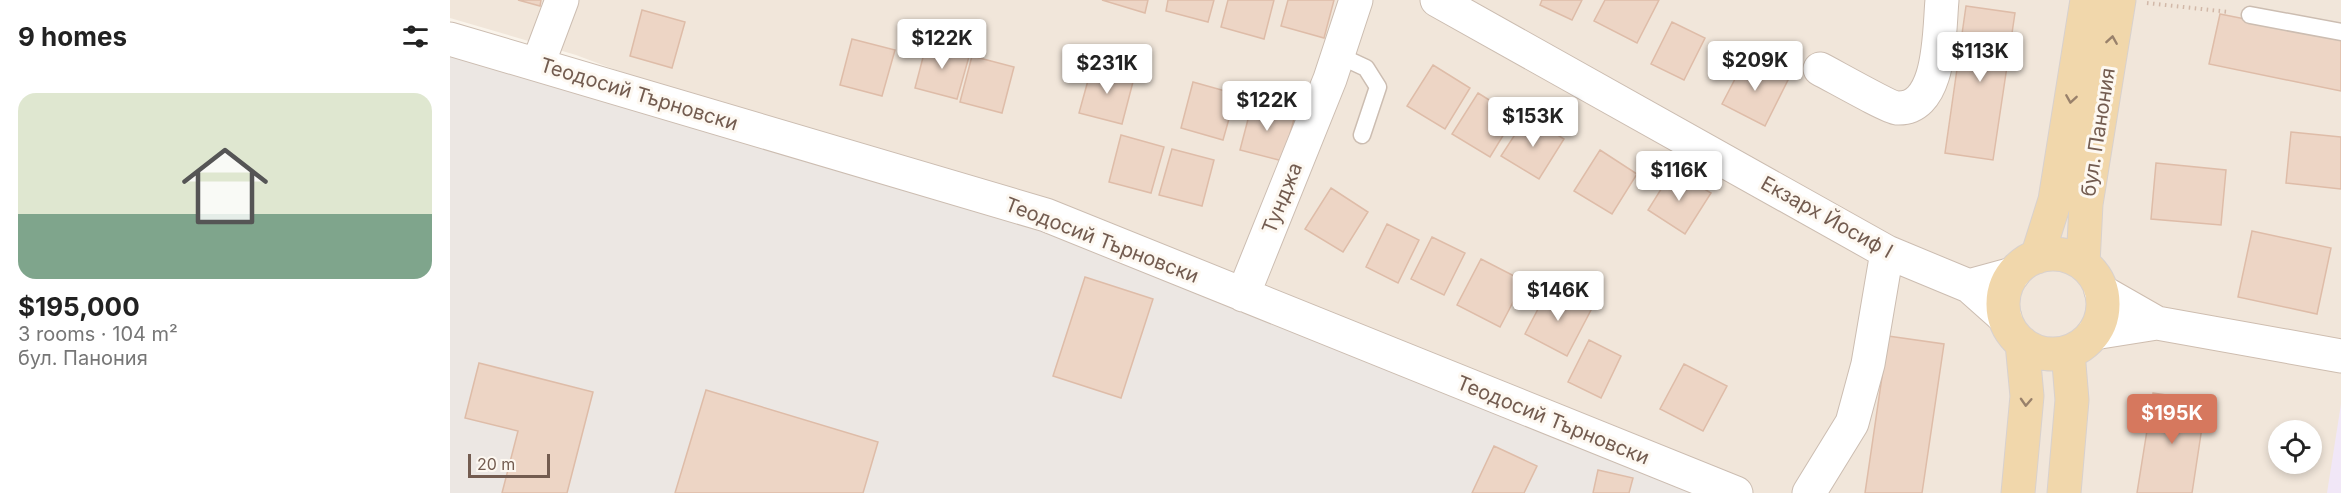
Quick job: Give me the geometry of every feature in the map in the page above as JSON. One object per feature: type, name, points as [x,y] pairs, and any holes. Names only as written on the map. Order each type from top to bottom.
[{"type":"main road","name":"бул. Панония","points":[[2018,493],[2027,396],[2013,331],[2003,303],[2006,288],[2025,265],[2055,200],[2087,0]]},
{"type":"main road","name":"бул. Панония","points":[[2083,264],[2086,204],[2127,1]]},
{"type":"main road","points":[[2013,331],[2036,351],[2052,354],[2068,352],[2083,345],[2094,333],[2101,320],[2103,305],[2101,291],[2094,276],[2083,264],[2069,257],[2053,254],[2025,265]]},
{"type":"main road","points":[[2064,493],[2072,400],[2068,352]]},
{"type":"street","points":[[538,64],[562,0]]},
{"type":"street","name":"Тунджа","points":[[1243,295],[1330,79],[1356,0]]},
{"type":"street","name":"Екзарх Йосиф I","points":[[1437,0],[1887,252],[1969,286],[2013,331]]},
{"type":"street","points":[[1820,69],[1896,108],[1912,105],[1925,96],[1936,66],[1942,0]]},
{"type":"street","name":"Теодосий Търновски","points":[[450,39],[1046,215],[1736,493]]},
{"type":"street","points":[[1809,493],[1852,423],[1868,364],[1887,252]]},
{"type":"street","points":[[1969,286],[2025,265]]},
{"type":"street","points":[[2101,291],[2157,323]]},
{"type":"street","points":[[2094,333],[2157,323],[2341,356]]},
{"type":"lane","points":[[2250,15],[2341,32]]},
{"type":"lane","points":[[1338,55],[1366,68],[1378,87],[1362,135]]},
{"type":"path","points":[[2127,1],[2250,15]]},
{"type":"shaded area","points":[[450,0],[2341,0],[2341,493],[1744,493],[576,55],[450,18]]},
{"type":"shaded area","points":[[450,39],[1046,215],[1736,493],[450,493]]},
{"type":"shaded area","points":[[2341,404],[2341,493],[2327,493]]},
{"type":"building","points":[[518,0],[541,0],[540,6]]},
{"type":"building","points":[[1102,0],[1148,0],[1145,13]]},
{"type":"building","points":[[1168,0],[1214,0],[1208,22],[1166,11]]},
{"type":"building","points":[[1228,0],[1274,0],[1264,39],[1221,27]]},
{"type":"building","points":[[1288,0],[1334,0],[1324,38],[1281,26]]},
{"type":"building","points":[[1542,0],[1582,0],[1572,20],[1540,5]]},
{"type":"building","points":[[1605,0],[1659,0],[1637,43],[1594,21]]},
{"type":"building","points":[[1966,6],[2015,13],[1993,160],[1945,153]]},
{"type":"building","points":[[642,10],[685,22],[672,68],[630,56]]},
{"type":"building","points":[[2220,14],[2341,38],[2341,91],[2209,64]]},
{"type":"building","points":[[1672,22],[1705,38],[1684,80],[1651,64]]},
{"type":"building","points":[[852,39],[895,50],[882,96],[840,85]]},
{"type":"building","points":[[927,42],[970,53],[957,99],[915,88]]},
{"type":"building","points":[[972,56],[1014,67],[1002,113],[960,102]]},
{"type":"building","points":[[1746,58],[1788,80],[1765,126],[1722,104]]},
{"type":"building","points":[[1433,65],[1470,88],[1445,129],[1407,106]]},
{"type":"building","points":[[1092,66],[1134,78],[1122,124],[1079,113]]},
{"type":"building","points":[[1193,82],[1236,94],[1223,140],[1181,128]]},
{"type":"building","points":[[1478,93],[1515,116],[1490,157],[1452,134]]},
{"type":"building","points":[[1252,104],[1295,115],[1283,161],[1240,150]]},
{"type":"building","points":[[1527,116],[1564,139],[1539,179],[1501,156]]},
{"type":"building","points":[[2291,132],[2341,137],[2341,189],[2286,183]]},
{"type":"building","points":[[1121,135],[1164,147],[1151,193],[1109,182]]},
{"type":"building","points":[[1172,149],[1214,160],[1202,206],[1159,195]]},
{"type":"building","points":[[1600,150],[1637,174],[1612,214],[1574,191]]},
{"type":"building","points":[[2156,163],[2226,170],[2221,225],[2151,219]]},
{"type":"building","points":[[1673,170],[1711,193],[1685,234],[1648,210]]},
{"type":"building","points":[[1331,188],[1368,212],[1343,252],[1305,229]]},
{"type":"building","points":[[1387,224],[1419,240],[1398,283],[1366,267]]},
{"type":"building","points":[[2252,231],[2331,248],[2317,314],[2238,297]]},
{"type":"building","points":[[1432,237],[1465,253],[1444,295],[1411,279]]},
{"type":"building","points":[[1481,259],[1524,281],[1500,327],[1457,305]]},
{"type":"building","points":[[1085,277],[1153,299],[1121,398],[1053,376]]},
{"type":"building","points":[[1549,288],[1591,310],[1567,356],[1525,334]]},
{"type":"building","points":[[1888,336],[1944,344],[1922,493],[1865,493]]},
{"type":"building","points":[[1589,340],[1621,356],[1601,398],[1568,382]]},
{"type":"building","points":[[479,363],[593,392],[567,493],[502,493],[518,431],[465,418]]},
{"type":"building","points":[[1684,364],[1727,386],[1703,431],[1660,409]]},
{"type":"building","points":[[706,390],[878,442],[863,493],[675,493]]},
{"type":"building","points":[[2153,393],[2206,401],[2192,493],[2137,493]]},
{"type":"building","points":[[1494,446],[1537,466],[1524,493],[1472,493]]},
{"type":"building","points":[[1598,470],[1633,478],[1629,493],[1593,493]]}]
